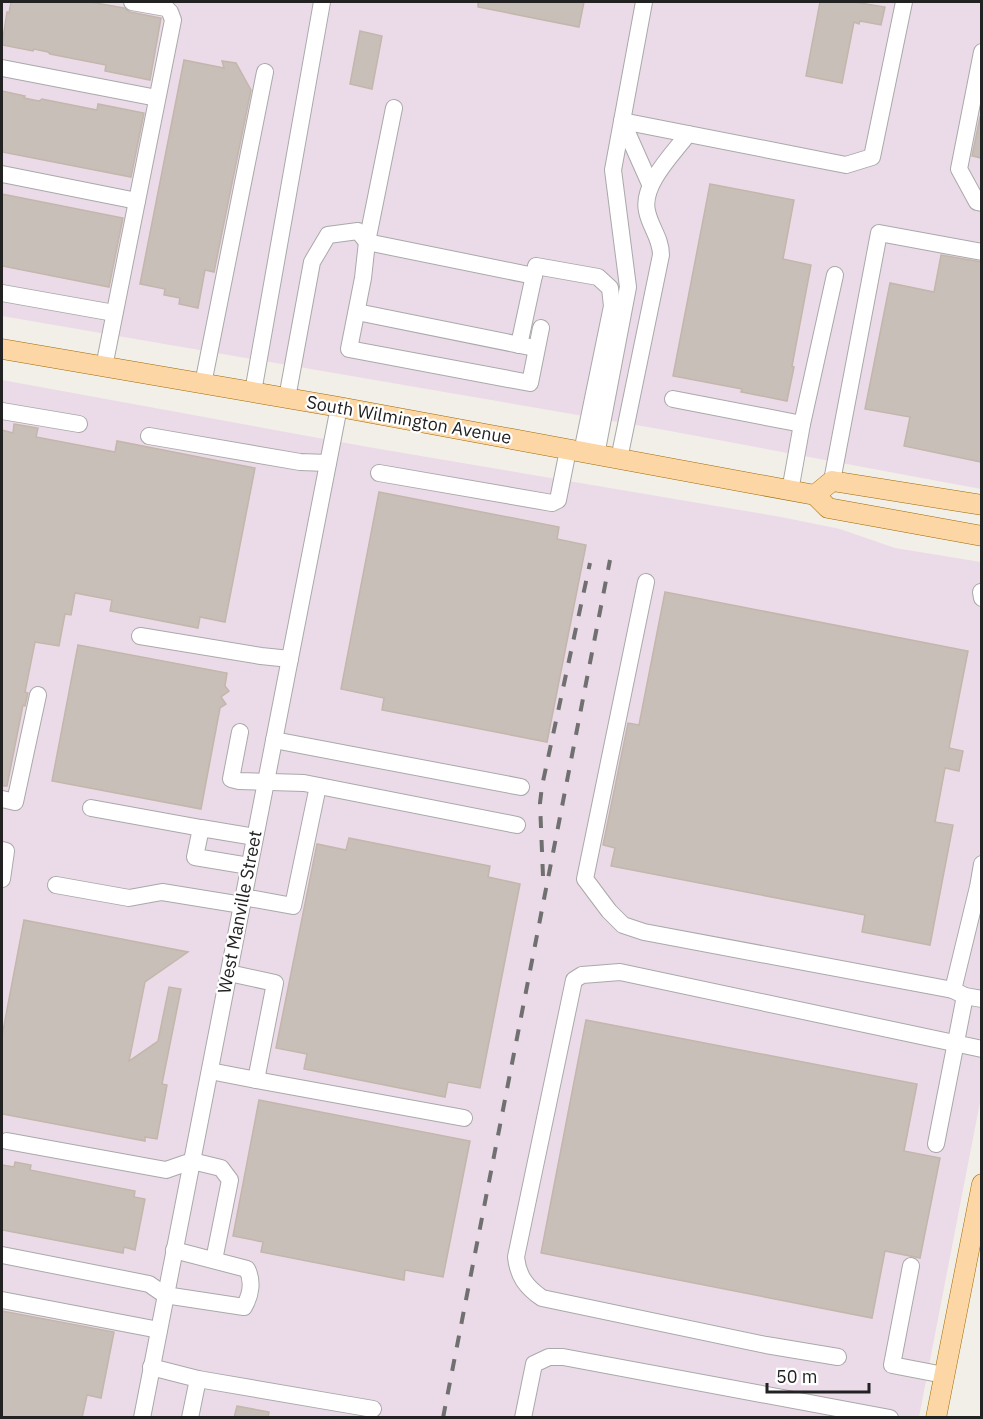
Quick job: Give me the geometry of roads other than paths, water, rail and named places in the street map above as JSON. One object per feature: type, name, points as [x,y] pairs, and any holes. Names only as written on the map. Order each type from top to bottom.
[{"type":"main road","name":"South Wilmington Avenue","points":[[2,349],[339,407],[790,490],[815,495],[828,508],[981,536]]},
{"type":"main road","points":[[815,495],[832,481],[981,505]]},
{"type":"main road","points":[[936,1418],[981,1184]]},
{"type":"street","points":[[104,367],[173,20],[166,8],[132,2]]},
{"type":"street","points":[[253,392],[322,2]]},
{"type":"street","points":[[379,473],[552,504],[558,500],[582,452],[628,287],[613,170],[644,2]]},
{"type":"street","points":[[622,121],[846,165],[872,157],[903,2]]},
{"type":"street","points":[[981,52],[959,169],[977,202],[981,203]]},
{"type":"street","points":[[2,68],[157,99]]},
{"type":"street","points":[[203,384],[265,72]]},
{"type":"street","points":[[394,108],[349,349],[530,384],[541,328]]},
{"type":"street","points":[[622,121],[650,184]]},
{"type":"street","points":[[619,459],[661,255],[661,243],[646,210],[650,184],[688,134]]},
{"type":"street","points":[[2,174],[136,201]]},
{"type":"street","points":[[287,398],[312,262],[328,235],[358,231],[368,242],[534,276]]},
{"type":"street","points":[[832,481],[879,233],[981,252]]},
{"type":"street","points":[[519,345],[536,266],[598,277],[610,288],[612,306],[582,452]]},
{"type":"street","points":[[790,490],[835,275]]},
{"type":"street","points":[[2,293],[114,314]]},
{"type":"street","points":[[357,312],[537,348]]},
{"type":"street","points":[[673,399],[802,424]]},
{"type":"street","name":"West Manville Street","points":[[142,1418],[339,407]]},
{"type":"street","points":[[2,411],[79,424]]},
{"type":"street","points":[[149,436],[300,462],[328,463]]},
{"type":"street","points":[[646,582],[585,879],[594,891],[623,925],[644,932],[966,995]]},
{"type":"street","points":[[140,636],[290,659]]},
{"type":"street","points":[[2,799],[15,802],[38,695]]},
{"type":"street","points":[[240,732],[231,779],[318,786],[517,825]]},
{"type":"street","points":[[274,740],[521,787]]},
{"type":"street","points":[[56,885],[129,898],[162,892],[293,906],[318,786]]},
{"type":"street","points":[[92,808],[255,837]]},
{"type":"street","points":[[201,828],[195,857],[249,866]]},
{"type":"street","points":[[2,850],[6,851],[2,879]]},
{"type":"street","points":[[936,1144],[966,995],[981,864]]},
{"type":"street","points":[[838,1357],[766,1345],[542,1298],[522,1279],[517,1268],[516,1257],[574,980],[582,975],[620,972],[981,1049]]},
{"type":"street","points":[[229,973],[274,983],[256,1080]]},
{"type":"street","points":[[210,1071],[464,1119]]},
{"type":"street","points":[[7,1141],[166,1170],[192,1161],[221,1168],[230,1180],[214,1260]]},
{"type":"street","points":[[2,1255],[149,1284],[165,1295],[244,1307],[251,1287],[250,1272],[174,1250]]},
{"type":"street","points":[[911,1266],[892,1365],[944,1375]]},
{"type":"street","points":[[2,1300],[159,1330]]},
{"type":"street","points":[[523,1418],[534,1364],[549,1357],[626,1367],[889,1417]]},
{"type":"street","points":[[152,1367],[198,1379],[373,1409]]},
{"type":"street","points":[[190,1418],[198,1379]]},
{"type":"railway","points":[[443,1418],[610,560]]},
{"type":"railway","points":[[543,876],[540,803],[542,786],[590,563]]}]
